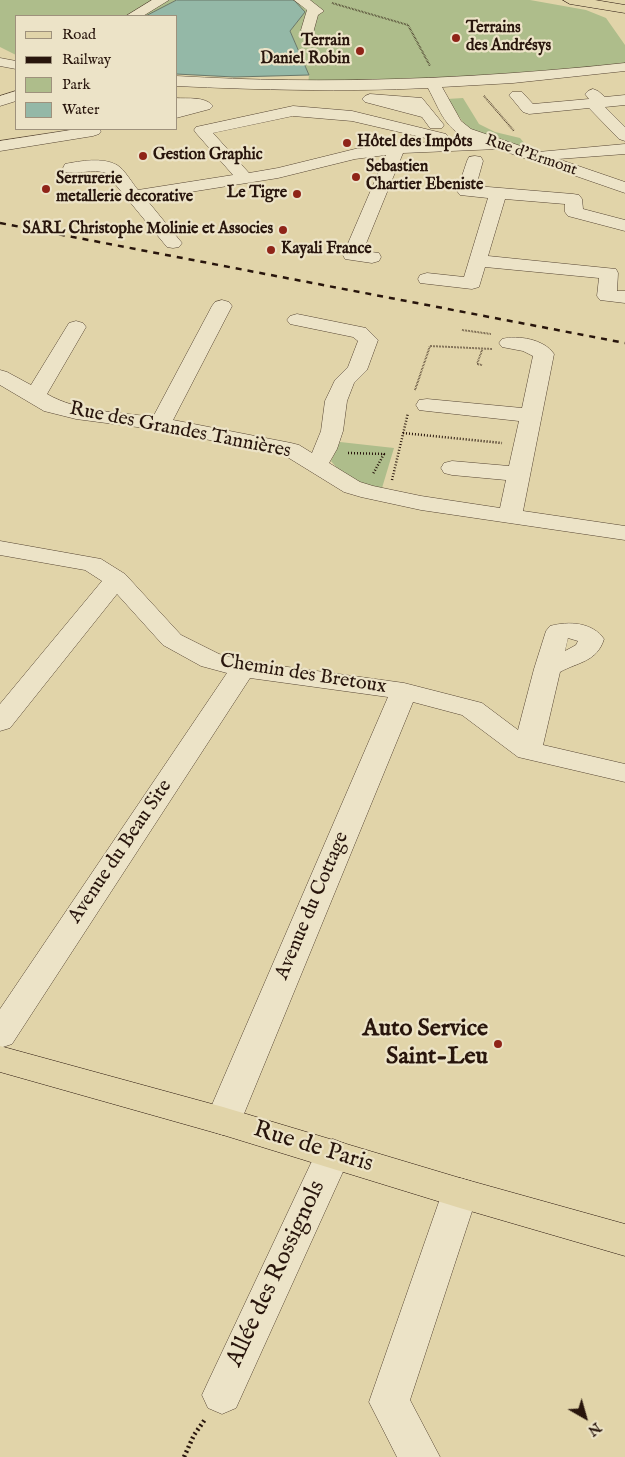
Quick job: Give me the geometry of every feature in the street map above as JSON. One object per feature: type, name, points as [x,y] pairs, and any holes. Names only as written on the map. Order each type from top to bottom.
[{"type":"main road","points":[[570,0],[625,9]]},
{"type":"main road","points":[[604,0],[625,4]]},
{"type":"main road","name":"Rue de Paris","points":[[0,1059],[222,1121],[460,1193],[625,1240]]},
{"type":"street","points":[[135,15],[162,0]]},
{"type":"street","points":[[302,0],[317,11],[312,13],[308,30]]},
{"type":"street","points":[[178,81],[306,86],[440,84],[528,78],[625,66]]},
{"type":"street","name":"Rue d'Ermont","points":[[440,84],[455,124],[469,138],[499,144],[625,188]]},
{"type":"street","points":[[0,92],[15,89]]},
{"type":"street","points":[[178,95],[346,104],[432,120],[469,138]]},
{"type":"street","points":[[517,95],[529,110],[590,96],[625,100]]},
{"type":"street","points":[[0,101],[15,96]]},
{"type":"street","points":[[590,96],[625,136]]},
{"type":"street","points":[[178,103],[202,104],[205,106],[178,113]]},
{"type":"street","points":[[245,179],[202,130],[293,110],[352,116],[429,135],[469,138]]},
{"type":"street","points":[[0,146],[93,132],[90,130]]},
{"type":"street","points":[[419,147],[449,138]]},
{"type":"street","points":[[133,196],[245,179],[355,154],[419,147],[469,138]]},
{"type":"street","points":[[372,257],[352,255],[397,149]]},
{"type":"street","points":[[534,156],[625,149]]},
{"type":"street","points":[[475,161],[466,191],[573,199]]},
{"type":"street","points":[[71,168],[92,165],[106,166],[112,170],[172,243]]},
{"type":"street","points":[[625,175],[590,176],[573,199],[574,212],[625,226]]},
{"type":"street","points":[[427,279],[472,283],[498,194]]},
{"type":"street","points":[[477,261],[609,273],[607,296],[625,297]]},
{"type":"street","points":[[160,424],[224,304]]},
{"type":"street","points":[[303,324],[360,332],[368,340],[356,370],[346,380],[336,401],[332,431],[320,459]]},
{"type":"street","points":[[35,397],[80,333]]},
{"type":"street","points":[[492,352],[538,348],[544,354],[510,516]]},
{"type":"street","name":"Rue des Grandes Tannières","points":[[0,376],[35,397],[62,409],[160,424],[282,448],[320,459],[352,487],[369,492],[625,533]]},
{"type":"street","points":[[427,405],[532,416]]},
{"type":"street","points":[[452,468],[519,474]]},
{"type":"street","name":"Chemin des Bretoux","points":[[0,548],[92,564],[116,579],[172,640],[210,660],[243,669],[404,691],[472,709],[528,751],[625,773]]},
{"type":"street","points":[[0,722],[116,579]]},
{"type":"street","name":"Avenue du Beau Site","points":[[0,1035],[243,669]]},
{"type":"street","points":[[528,751],[548,669]]},
{"type":"street","name":"Avenue du Cottage","points":[[222,1121],[404,691]]},
{"type":"street","name":"Allée des Rossignols","points":[[222,1395],[333,1154]]},
{"type":"street","points":[[419,1457],[389,1402],[460,1193]]},
{"type":"path","points":[[331,3],[408,25],[428,65],[443,76],[440,84]]},
{"type":"path","points":[[481,94],[534,156]]},
{"type":"path","points":[[462,330],[493,334],[492,352]]},
{"type":"path","points":[[403,433],[525,445]]},
{"type":"path","points":[[320,459],[342,456],[348,452],[366,454],[377,451],[384,454],[375,467],[373,475],[369,476]]},
{"type":"path","points":[[184,1457],[194,1435],[222,1395]]},
{"type":"green space","points":[[0,0],[177,0],[148,15],[15,15],[15,54],[0,47]]},
{"type":"green space","name":"Terrains des Andrésys","points":[[294,0],[530,0],[586,10],[606,18],[625,45],[625,63],[495,78],[308,85],[309,75],[290,31],[305,12]]},
{"type":"green space","points":[[463,98],[479,124],[495,132],[520,138],[530,150],[467,128],[447,99]]},
{"type":"green space","points":[[340,442],[394,448],[382,488],[354,479],[336,467],[331,461]]},
{"type":"water","points":[[177,0],[294,0],[305,12],[290,31],[309,75],[234,77],[178,74],[178,15],[148,15]]},
{"type":"railway","points":[[0,223],[625,343]]},
{"type":"place","name":"Terrains des Andrésys","points":[[456,38]]},
{"type":"place","name":"Terrain Daniel Robin","points":[[360,51]]},
{"type":"place","name":"Hôtel des Impôts","points":[[347,143]]},
{"type":"place","name":"Gestion Graphic","points":[[143,156]]},
{"type":"place","name":"Sebastien Chartier Ebeniste","points":[[356,177]]},
{"type":"place","name":"Serrurerie metallerie decorative","points":[[46,189]]},
{"type":"place","name":"Le Tigre","points":[[297,194]]},
{"type":"place","name":"SARL Christophe Molinie et Associes","points":[[283,230]]},
{"type":"place","name":"Kayali France","points":[[271,250]]},
{"type":"place","name":"Auto Service Saint-Leu","points":[[498,1044]]}]
